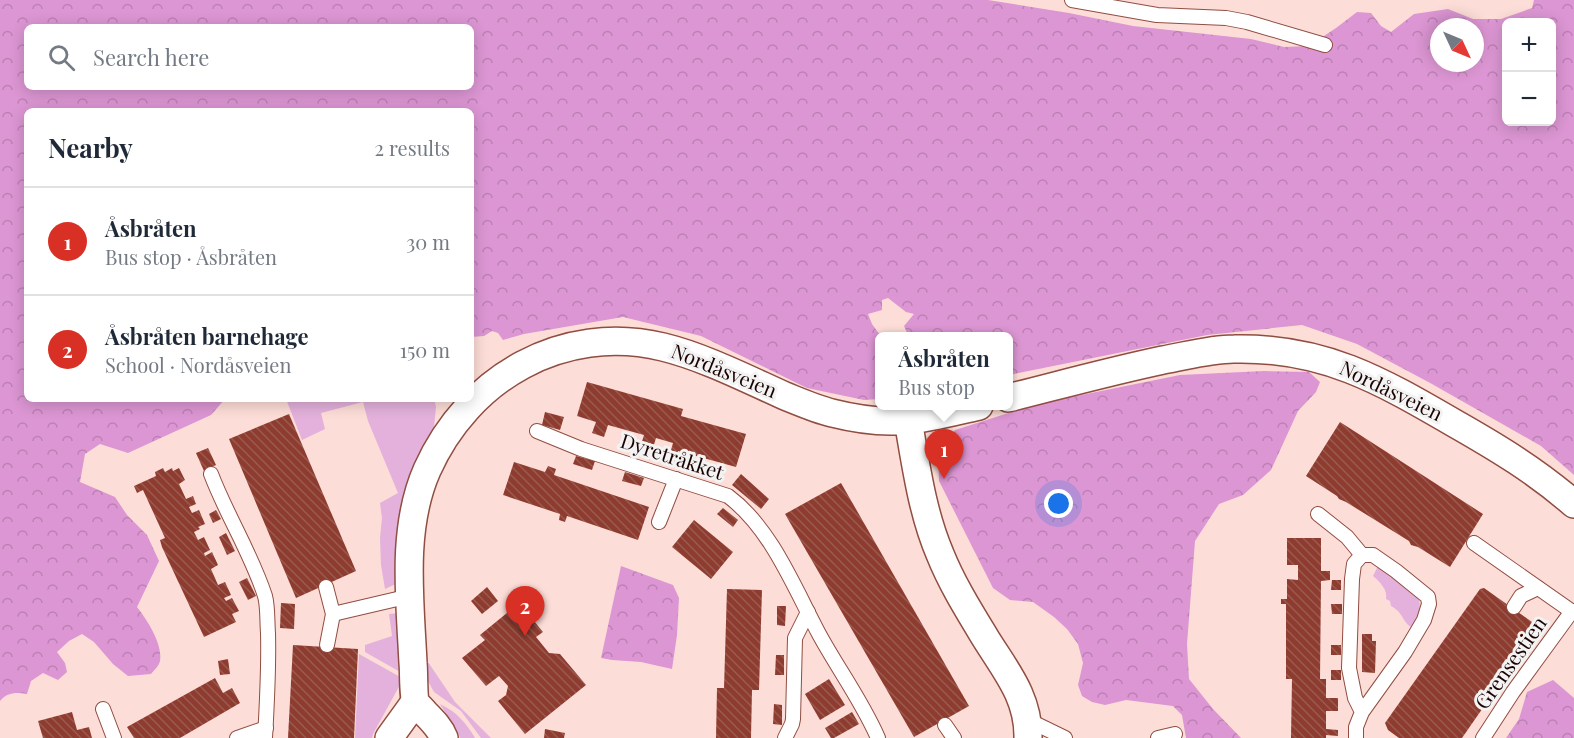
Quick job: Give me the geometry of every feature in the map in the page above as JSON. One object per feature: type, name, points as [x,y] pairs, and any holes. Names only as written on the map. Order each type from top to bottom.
[{"type":"street","name":"Nordåsveien","points":[[474,401],[494,382],[541,356],[599,342],[629,341],[663,347],[697,358],[831,413],[881,420],[908,420],[955,410]]},
{"type":"street","name":"Nordåsveien","points":[[1013,397],[1193,354],[1232,349],[1275,350],[1302,354],[1355,370],[1415,400],[1501,450],[1539,475],[1574,504]]},
{"type":"street","name":"Nordåsveien","points":[[415,702],[410,596],[410,552],[414,514],[422,483],[435,452],[450,428],[473,402]]},
{"type":"street","points":[[908,420],[926,510],[939,553],[962,598],[1023,700],[1028,729]]},
{"type":"street","points":[[389,738],[415,702],[441,730],[444,738]]},
{"type":"lane","points":[[1071,0],[1157,15],[1226,18],[1325,45]]},
{"type":"lane","name":"Dyretråkket","points":[[537,431],[580,449],[728,496],[741,506],[771,546],[878,738]]},
{"type":"lane","points":[[211,474],[254,566],[266,599],[269,662],[265,733],[237,738]]},
{"type":"lane","points":[[659,522],[676,479]]},
{"type":"lane","points":[[1318,514],[1347,537],[1362,555]]},
{"type":"lane","name":"Grensestien","points":[[1474,543],[1573,612],[1483,738]]},
{"type":"lane","points":[[1356,738],[1356,727],[1362,712],[1415,636],[1424,620],[1428,603],[1428,597],[1373,555],[1362,555],[1354,564],[1352,579],[1350,668],[1355,698],[1362,712]]},
{"type":"lane","points":[[326,587],[333,614],[327,645]]},
{"type":"lane","points":[[1514,607],[1521,596],[1538,588]]},
{"type":"lane","points":[[333,614],[410,596]]},
{"type":"lane","points":[[785,738],[793,718],[795,638],[808,612]]},
{"type":"lane","points":[[104,709],[114,738]]},
{"type":"lane","points":[[945,725],[954,738]]},
{"type":"lane","points":[[1028,729],[1065,738]]},
{"type":"lane","points":[[1158,738],[1175,734]]},
{"type":"shaded area","points":[[287,402],[363,402],[321,413],[325,429],[302,440]]},
{"type":"shaded area","points":[[363,402],[435,402],[434,427],[416,463],[398,583],[385,589],[381,565],[380,503],[398,493],[368,421]]},
{"type":"shaded area","points":[[1378,566],[1419,600],[1419,611],[1411,627],[1391,606],[1390,601],[1386,599],[1383,586],[1373,576]]},
{"type":"shaded area","points":[[399,613],[402,673],[365,652],[365,645],[392,636],[389,614]]},
{"type":"shaded area","points":[[359,654],[402,678],[372,738],[355,738]]},
{"type":"shaded area","points":[[426,659],[455,702],[491,738],[481,738],[461,711],[434,692],[428,681]]},
{"type":"shaded area","points":[[440,704],[460,718],[475,738],[460,738]]},
{"type":"green space","points":[[0,0],[988,0],[1133,26],[1251,39],[1284,47],[1309,46],[1357,12],[1371,13],[1381,26],[1391,32],[1414,14],[1448,9],[1470,18],[1430,18],[1430,72],[1484,72],[1484,19],[1502,19],[1502,126],[1556,126],[1556,18],[1504,18],[1532,8],[1534,0],[1574,0],[1574,475],[1541,446],[1432,384],[1357,344],[1302,325],[1207,335],[1013,374],[1013,332],[907,332],[904,326],[914,314],[906,312],[888,298],[882,300],[882,310],[868,314],[878,332],[875,332],[875,399],[864,400],[807,388],[701,336],[623,317],[524,334],[503,340],[498,333],[492,331],[484,336],[474,337],[474,108],[24,108],[24,402],[222,402],[211,415],[128,453],[100,444],[85,454],[80,482],[115,497],[127,515],[147,535],[159,561],[137,607],[157,640],[160,654],[158,666],[151,674],[128,676],[113,664],[94,642],[82,634],[69,641],[57,652],[65,663],[67,672],[58,680],[43,673],[31,681],[27,694],[12,693],[0,701]]},
{"type":"green space","points":[[1264,371],[1309,372],[1320,382],[1316,392],[1298,411],[1271,470],[1243,495],[1219,504],[1195,541],[1187,644],[1189,679],[1213,709],[1241,738],[1186,738],[1182,715],[1173,706],[1126,700],[1105,705],[1092,702],[1082,696],[1078,685],[1083,663],[1078,644],[1067,629],[1033,602],[1010,600],[993,588],[939,481],[938,449],[955,430],[1037,404],[1180,375]]},
{"type":"green space","points":[[621,566],[673,585],[679,598],[672,669],[641,662],[601,658]]},
{"type":"green space","points":[[1553,680],[1574,698],[1574,738],[1506,738],[1519,719],[1527,692]]},
{"type":"building","points":[[587,382],[683,409],[681,416],[746,434],[736,467],[678,451],[675,463],[668,461],[673,443],[656,438],[652,451],[640,448],[644,435],[608,425],[604,437],[592,433],[596,422],[577,416]]},
{"type":"building","points":[[545,412],[564,417],[560,430],[542,425]]},
{"type":"building","points":[[289,414],[356,571],[296,598],[229,439]]},
{"type":"building","points":[[1340,422],[1483,514],[1450,567],[1411,545],[1409,541],[1339,499],[1306,476]]},
{"type":"building","points":[[208,448],[216,465],[204,471],[196,453]]},
{"type":"building","points":[[576,456],[595,461],[592,470],[573,464]]},
{"type":"building","points":[[514,462],[545,472],[548,466],[556,469],[554,475],[649,507],[638,540],[567,516],[565,522],[559,520],[560,514],[503,495]]},
{"type":"building","points":[[163,468],[165,472],[172,468],[173,471],[179,468],[185,480],[179,484],[186,499],[193,496],[196,504],[189,507],[192,513],[199,510],[205,524],[194,532],[198,540],[204,537],[210,550],[204,553],[205,556],[212,552],[218,565],[211,569],[218,585],[225,582],[231,595],[224,598],[226,601],[232,598],[239,611],[232,614],[236,622],[204,637],[162,547],[160,540],[165,538],[143,490],[137,493],[134,486],[156,476],[155,472]]},
{"type":"building","points":[[625,472],[644,478],[641,486],[622,481]]},
{"type":"building","points":[[741,474],[769,499],[761,509],[732,485]]},
{"type":"building","points":[[841,483],[969,706],[914,737],[785,514]]},
{"type":"building","points":[[723,508],[738,520],[733,527],[717,514]]},
{"type":"building","points":[[216,510],[221,519],[213,523],[209,514]]},
{"type":"building","points":[[694,520],[733,552],[711,579],[672,547]]},
{"type":"building","points":[[226,533],[235,551],[227,555],[219,537]]},
{"type":"building","points":[[1287,538],[1321,538],[1321,571],[1330,571],[1330,580],[1321,581],[1320,679],[1326,679],[1326,698],[1338,698],[1338,711],[1326,711],[1326,729],[1338,730],[1338,736],[1291,738],[1292,679],[1286,679],[1286,604],[1281,604],[1281,599],[1287,599],[1287,579],[1298,580],[1298,565],[1287,565]]},
{"type":"building","points":[[247,578],[256,596],[248,600],[239,582]]},
{"type":"building","points":[[1332,580],[1341,580],[1341,590],[1331,590]]},
{"type":"building","points":[[487,587],[498,601],[482,614],[471,601]]},
{"type":"building","points":[[1484,588],[1539,627],[1462,738],[1399,738],[1388,730],[1385,723],[1480,589]]},
{"type":"building","points":[[727,589],[762,590],[759,690],[752,690],[751,738],[716,738],[717,688],[724,688]]},
{"type":"building","points":[[281,603],[295,604],[294,629],[280,628]]},
{"type":"building","points":[[519,603],[543,632],[536,637],[549,653],[560,654],[586,685],[525,734],[498,701],[506,695],[508,686],[499,676],[486,686],[462,658],[485,640],[480,635]]},
{"type":"building","points":[[1331,604],[1342,604],[1342,614],[1332,614]]},
{"type":"building","points":[[777,606],[786,606],[785,626],[777,625]]},
{"type":"building","points":[[1362,634],[1372,634],[1372,641],[1376,641],[1375,673],[1362,672]]},
{"type":"building","points":[[293,645],[358,649],[354,738],[288,738]]},
{"type":"building","points":[[1331,645],[1341,645],[1341,655],[1331,655]]},
{"type":"building","points":[[776,655],[784,655],[784,675],[775,675]]},
{"type":"building","points":[[228,659],[230,674],[220,675],[218,661]]},
{"type":"building","points":[[1331,670],[1341,670],[1341,680],[1331,680]]},
{"type":"building","points":[[215,678],[223,693],[232,688],[240,703],[180,738],[134,738],[127,727]]},
{"type":"building","points":[[829,679],[845,705],[820,720],[805,694]]},
{"type":"building","points":[[774,704],[782,705],[782,725],[773,724]]},
{"type":"building","points":[[72,712],[77,730],[89,727],[92,738],[43,738],[38,721]]},
{"type":"building","points":[[852,712],[859,724],[831,738],[825,728]]},
{"type":"building","points":[[545,729],[565,733],[564,738],[544,738]]},
{"type":"place","name":"Åsbråten","points":[[944,479]]},
{"type":"place","name":"Åsbråten barnehage","points":[[525,636]]}]
